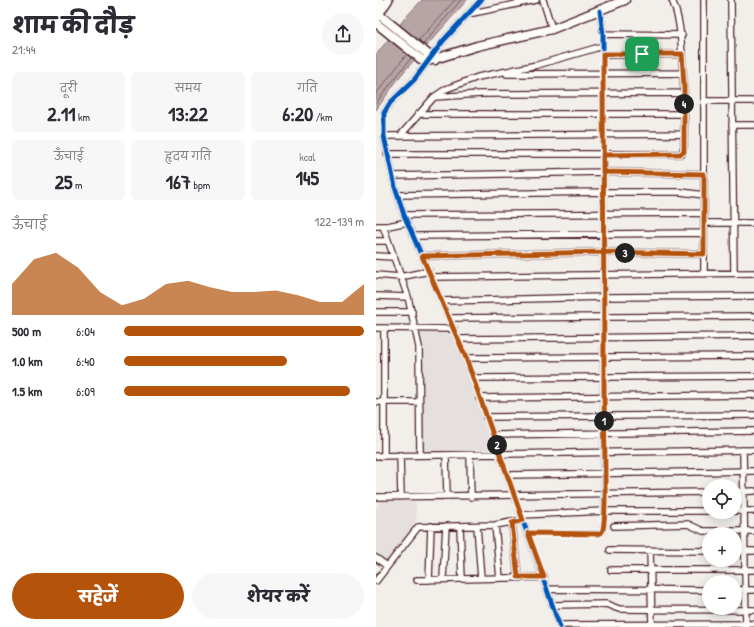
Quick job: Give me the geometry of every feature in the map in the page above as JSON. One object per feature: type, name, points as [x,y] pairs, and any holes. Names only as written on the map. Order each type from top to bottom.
[{"type":"street","points":[[379,0],[377,12],[387,27]]},
{"type":"street","points":[[377,12],[388,0]]},
{"type":"street","points":[[481,0],[443,41],[428,59],[414,80],[400,92],[384,113],[384,136],[387,154],[404,215],[466,358],[554,605],[560,626],[592,624],[746,626],[754,624]]},
{"type":"street","points":[[468,14],[536,0]]},
{"type":"street","points":[[543,0],[552,29]]},
{"type":"street","points":[[428,59],[552,29],[626,0]]},
{"type":"street","points":[[387,154],[682,154],[684,134],[684,93],[682,35],[677,11],[672,0]]},
{"type":"street","points":[[704,0],[704,274]]},
{"type":"street","points":[[731,0],[734,273]]},
{"type":"street","points":[[528,533],[601,533],[603,530],[605,512],[605,452],[603,34],[600,11]]},
{"type":"street","points":[[376,23],[387,27],[428,59]]},
{"type":"street","points":[[603,34],[682,35]]},
{"type":"street","points":[[400,136],[434,97],[446,89],[491,74],[537,65],[603,46]]},
{"type":"street","points":[[603,54],[682,54]]},
{"type":"street","points":[[491,74],[683,73]]},
{"type":"street","points":[[434,97],[480,94],[603,95],[684,93]]},
{"type":"street","points":[[704,101],[754,101]]},
{"type":"street","points":[[418,114],[684,114]]},
{"type":"street","points":[[732,125],[754,125]]},
{"type":"street","points":[[384,136],[684,134]]},
{"type":"street","points":[[393,176],[603,172],[704,174]]},
{"type":"street","points":[[398,195],[681,192],[704,195]]},
{"type":"street","points":[[404,215],[704,213]]},
{"type":"street","points":[[376,226],[407,222]]},
{"type":"street","points":[[704,223],[754,223]]},
{"type":"street","points":[[383,226],[408,297],[420,354],[420,455]]},
{"type":"street","points":[[414,236],[704,233]]},
{"type":"street","points":[[376,241],[388,241]]},
{"type":"street","points":[[422,256],[604,252],[704,254]]},
{"type":"street","points":[[376,256],[393,257]]},
{"type":"street","points":[[376,276],[400,277],[429,271]]},
{"type":"street","points":[[431,278],[754,273]]},
{"type":"street","points":[[376,296],[408,297]]},
{"type":"street","points":[[442,301],[604,297],[754,296]]},
{"type":"street","points":[[376,312],[412,312]]},
{"type":"street","points":[[449,318],[754,316]]},
{"type":"street","points":[[376,328],[454,329]]},
{"type":"street","points":[[384,328],[384,456]]},
{"type":"street","points":[[458,339],[754,336]]},
{"type":"street","points":[[466,358],[754,356]]},
{"type":"street","points":[[473,378],[754,376]]},
{"type":"street","points":[[479,398],[754,395]]},
{"type":"street","points":[[376,402],[419,402]]},
{"type":"street","points":[[486,416],[754,415]]},
{"type":"street","points":[[494,435],[604,432],[754,431]]},
{"type":"street","points":[[743,450],[746,626]]},
{"type":"street","points":[[376,456],[754,450]]},
{"type":"street","points":[[470,454],[471,497]]},
{"type":"street","points":[[400,455],[401,497]]},
{"type":"street","points":[[446,455],[447,497]]},
{"type":"street","points":[[508,475],[754,470]]},
{"type":"street","points":[[744,492],[754,491]]},
{"type":"street","points":[[376,497],[471,497],[702,492]]},
{"type":"street","points":[[376,581],[418,527],[495,525],[512,523],[522,517],[605,512],[702,511]]},
{"type":"street","points":[[745,511],[754,511]]},
{"type":"street","points":[[512,523],[518,577]]},
{"type":"street","points":[[614,526],[688,524],[703,531],[754,531]]},
{"type":"street","points":[[495,525],[500,578]]},
{"type":"street","points":[[429,580],[431,526]]},
{"type":"street","points":[[443,579],[446,526]]},
{"type":"street","points":[[460,526],[462,579]]},
{"type":"street","points":[[478,526],[481,578]]},
{"type":"street","points":[[610,550],[702,551]]},
{"type":"street","points":[[650,550],[652,624]]},
{"type":"street","points":[[745,551],[754,551]]},
{"type":"street","points":[[376,558],[387,566]]},
{"type":"street","points":[[611,570],[754,570]]},
{"type":"street","points":[[417,580],[544,577]]},
{"type":"street","points":[[548,589],[702,590]]},
{"type":"street","points":[[742,590],[754,590]]},
{"type":"street","points":[[554,605],[606,604],[619,609],[754,610]]},
{"type":"shaded area","points":[[420,332],[454,334],[493,450],[420,452]]},
{"type":"shaded area","points":[[380,501],[416,502],[416,527],[388,563],[376,554],[376,508]]},
{"type":"water","points":[[422,0],[467,0],[401,75],[376,110],[376,55],[405,18]]},
{"type":"cycle path","points":[[481,0],[443,41],[414,80],[390,103],[384,113],[384,136],[395,187],[404,215],[466,358],[560,627]]},
{"type":"cycle path","points":[[528,533],[598,533],[602,532],[604,524],[603,34],[600,11]]},
{"type":"route","points":[[642,54],[603,54],[603,155],[604,252],[604,416],[605,452],[605,512],[603,530],[598,534],[528,533],[544,577],[518,577],[512,523],[523,520],[466,358],[422,256],[604,252],[704,254],[704,174],[680,173],[603,172],[603,155],[682,154],[684,152],[684,81],[682,54],[642,54]]}]
